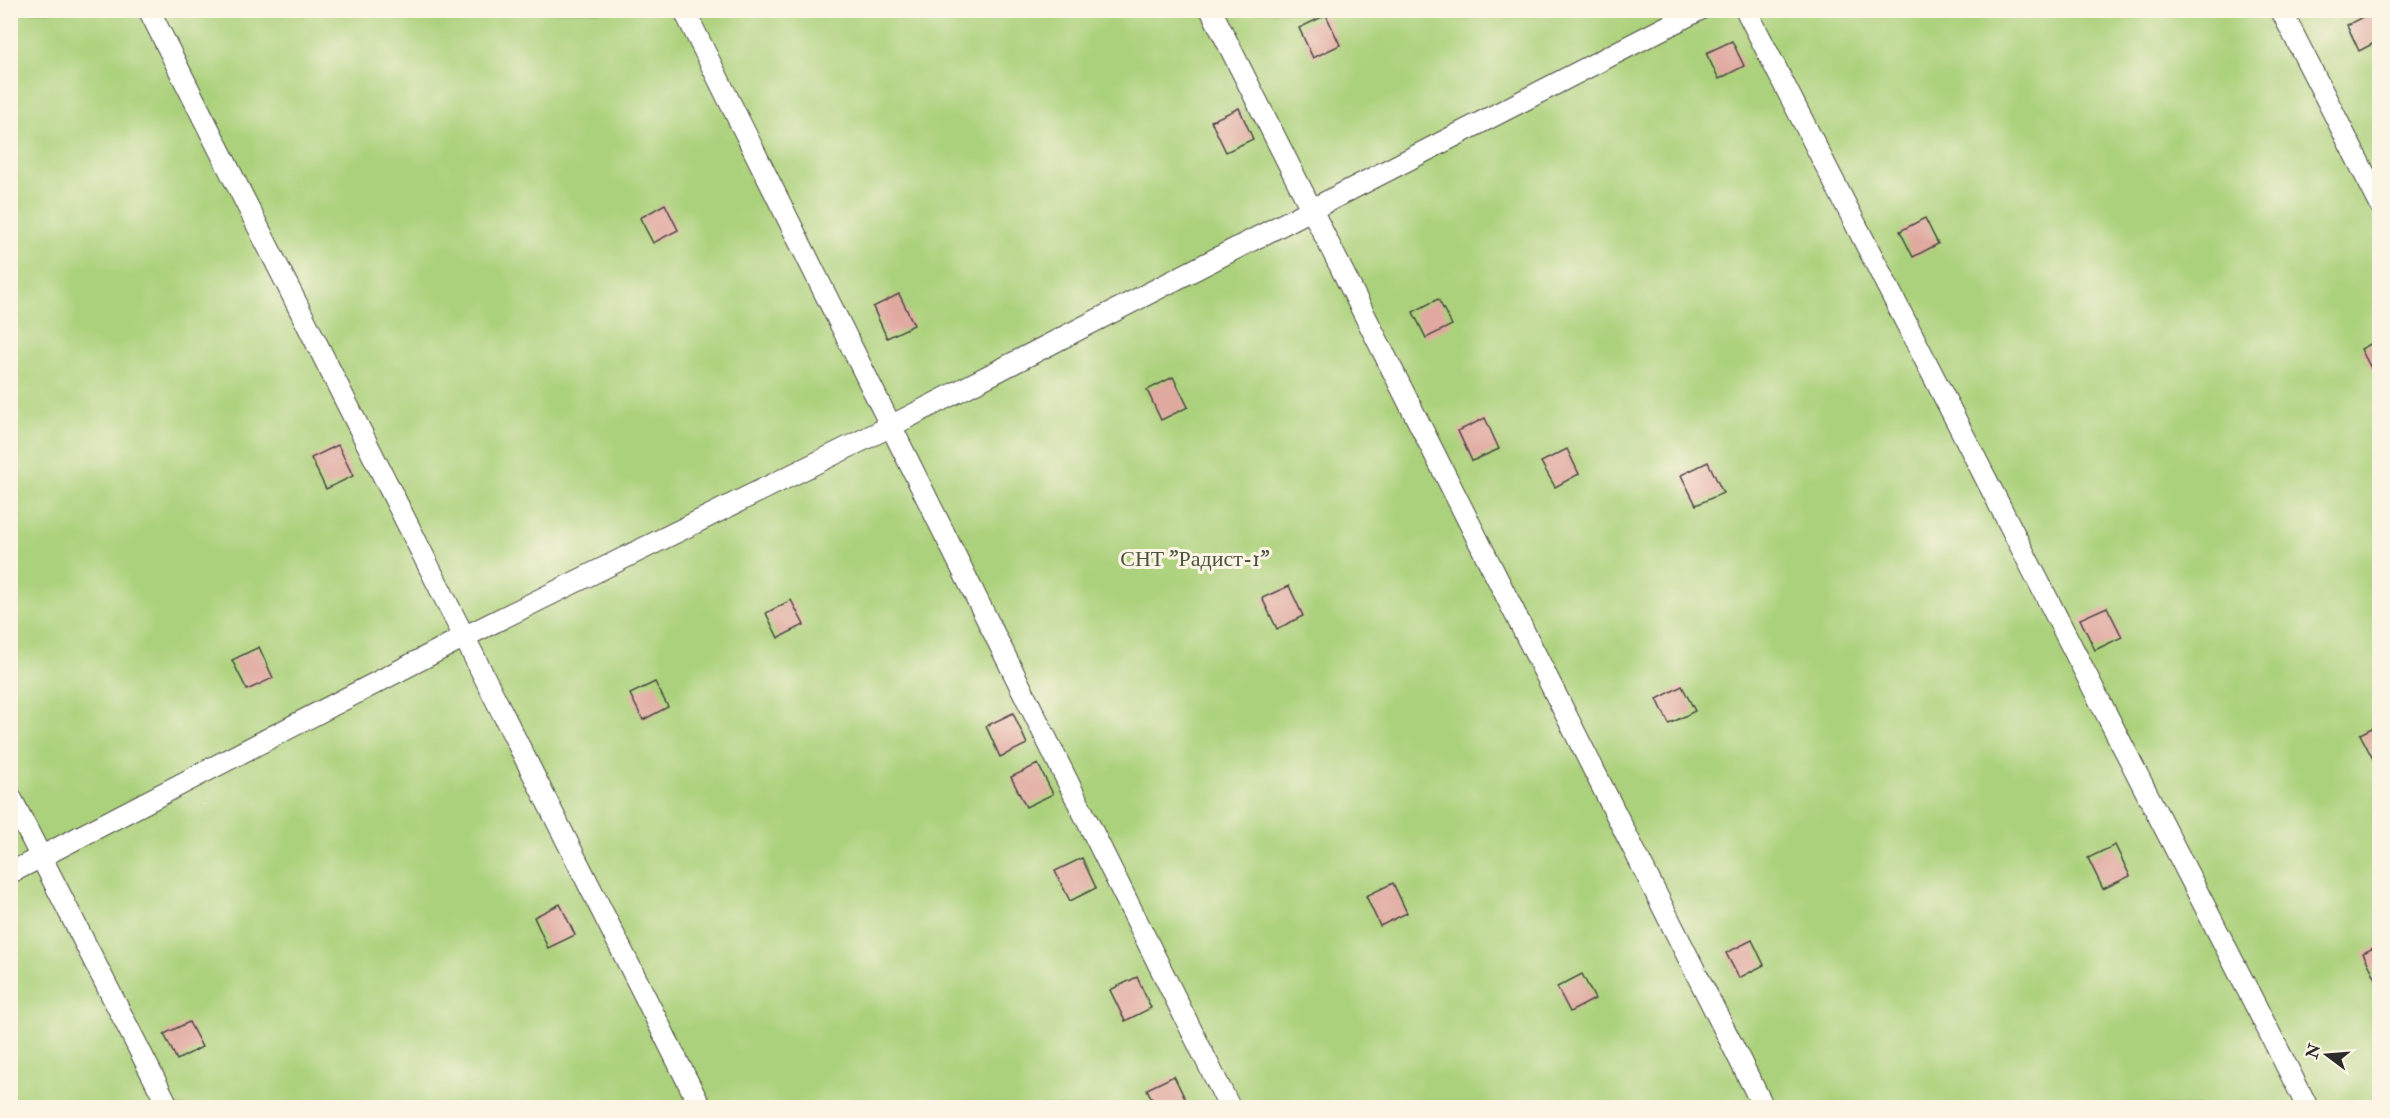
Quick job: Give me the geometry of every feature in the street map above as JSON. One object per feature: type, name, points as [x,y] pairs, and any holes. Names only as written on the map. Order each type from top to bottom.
[{"type":"lane","points":[[149,10],[701,1107]]},
{"type":"lane","points":[[684,10],[1230,1107]]},
{"type":"lane","points":[[1211,10],[1764,1107]]},
{"type":"lane","points":[[10,873],[464,637],[891,426],[1698,10]]},
{"type":"lane","points":[[1746,10],[2308,1107]]},
{"type":"lane","points":[[2281,10],[2379,204]]},
{"type":"lane","points":[[10,796],[169,1107]]},
{"type":"green space","name":"СНТ \"Радист-1\"","points":[[11,11],[2379,11],[2379,1107],[11,1107]]},
{"type":"building","points":[[2372,12],[2380,28],[2380,40],[2359,51],[2347,25]]},
{"type":"building","points":[[1326,15],[1340,45],[1313,58],[1299,28]]},
{"type":"building","points":[[1732,41],[1744,66],[1719,79],[1706,53]]},
{"type":"building","points":[[1239,108],[1253,139],[1226,152],[1211,121]]},
{"type":"building","points":[[665,204],[678,230],[653,243],[640,218]]},
{"type":"building","points":[[1925,218],[1938,244],[1913,257],[1900,231]]},
{"type":"building","points":[[899,294],[914,325],[887,338],[873,307]]},
{"type":"building","points":[[1438,299],[1452,325],[1426,338],[1413,312]]},
{"type":"building","points":[[2380,339],[2380,371],[2374,374],[2361,349]]},
{"type":"building","points":[[1173,377],[1188,407],[1161,420],[1147,390]]},
{"type":"building","points":[[1485,418],[1499,449],[1472,461],[1458,431]]},
{"type":"building","points":[[338,445],[353,476],[326,489],[311,458]]},
{"type":"building","points":[[1567,449],[1579,474],[1555,487],[1541,462]]},
{"type":"building","points":[[1708,462],[1723,493],[1696,505],[1681,475]]},
{"type":"building","points":[[1289,586],[1303,616],[1277,629],[1262,598]]},
{"type":"building","points":[[791,600],[804,625],[778,638],[766,613]]},
{"type":"building","points":[[2107,607],[2122,637],[2095,650],[2080,619]]},
{"type":"building","points":[[259,647],[273,678],[247,690],[232,660]]},
{"type":"building","points":[[655,682],[668,707],[643,720],[630,694]]},
{"type":"building","points":[[1682,686],[1695,711],[1669,724],[1657,699]]},
{"type":"building","points":[[1013,713],[1027,744],[1000,757],[986,726]]},
{"type":"building","points":[[2380,724],[2380,756],[2373,759],[2360,734]]},
{"type":"building","points":[[1038,764],[1053,794],[1026,807],[1011,777]]},
{"type":"building","points":[[2115,845],[2130,876],[2103,889],[2088,858]]},
{"type":"building","points":[[1082,858],[1096,888],[1070,901],[1055,871]]},
{"type":"building","points":[[1393,883],[1407,913],[1380,926],[1366,896]]},
{"type":"building","points":[[560,904],[575,935],[548,948],[534,917]]},
{"type":"building","points":[[1752,940],[1764,965],[1739,978],[1726,953]]},
{"type":"building","points":[[2380,945],[2380,982],[2378,983],[2363,953]]},
{"type":"building","points":[[1582,974],[1595,999],[1570,1012],[1557,987]]},
{"type":"building","points":[[1137,977],[1151,1008],[1125,1021],[1110,990]]},
{"type":"building","points":[[189,1022],[202,1047],[177,1060],[164,1034]]},
{"type":"building","points":[[1174,1076],[1189,1107],[1156,1108],[1147,1089]]}]
